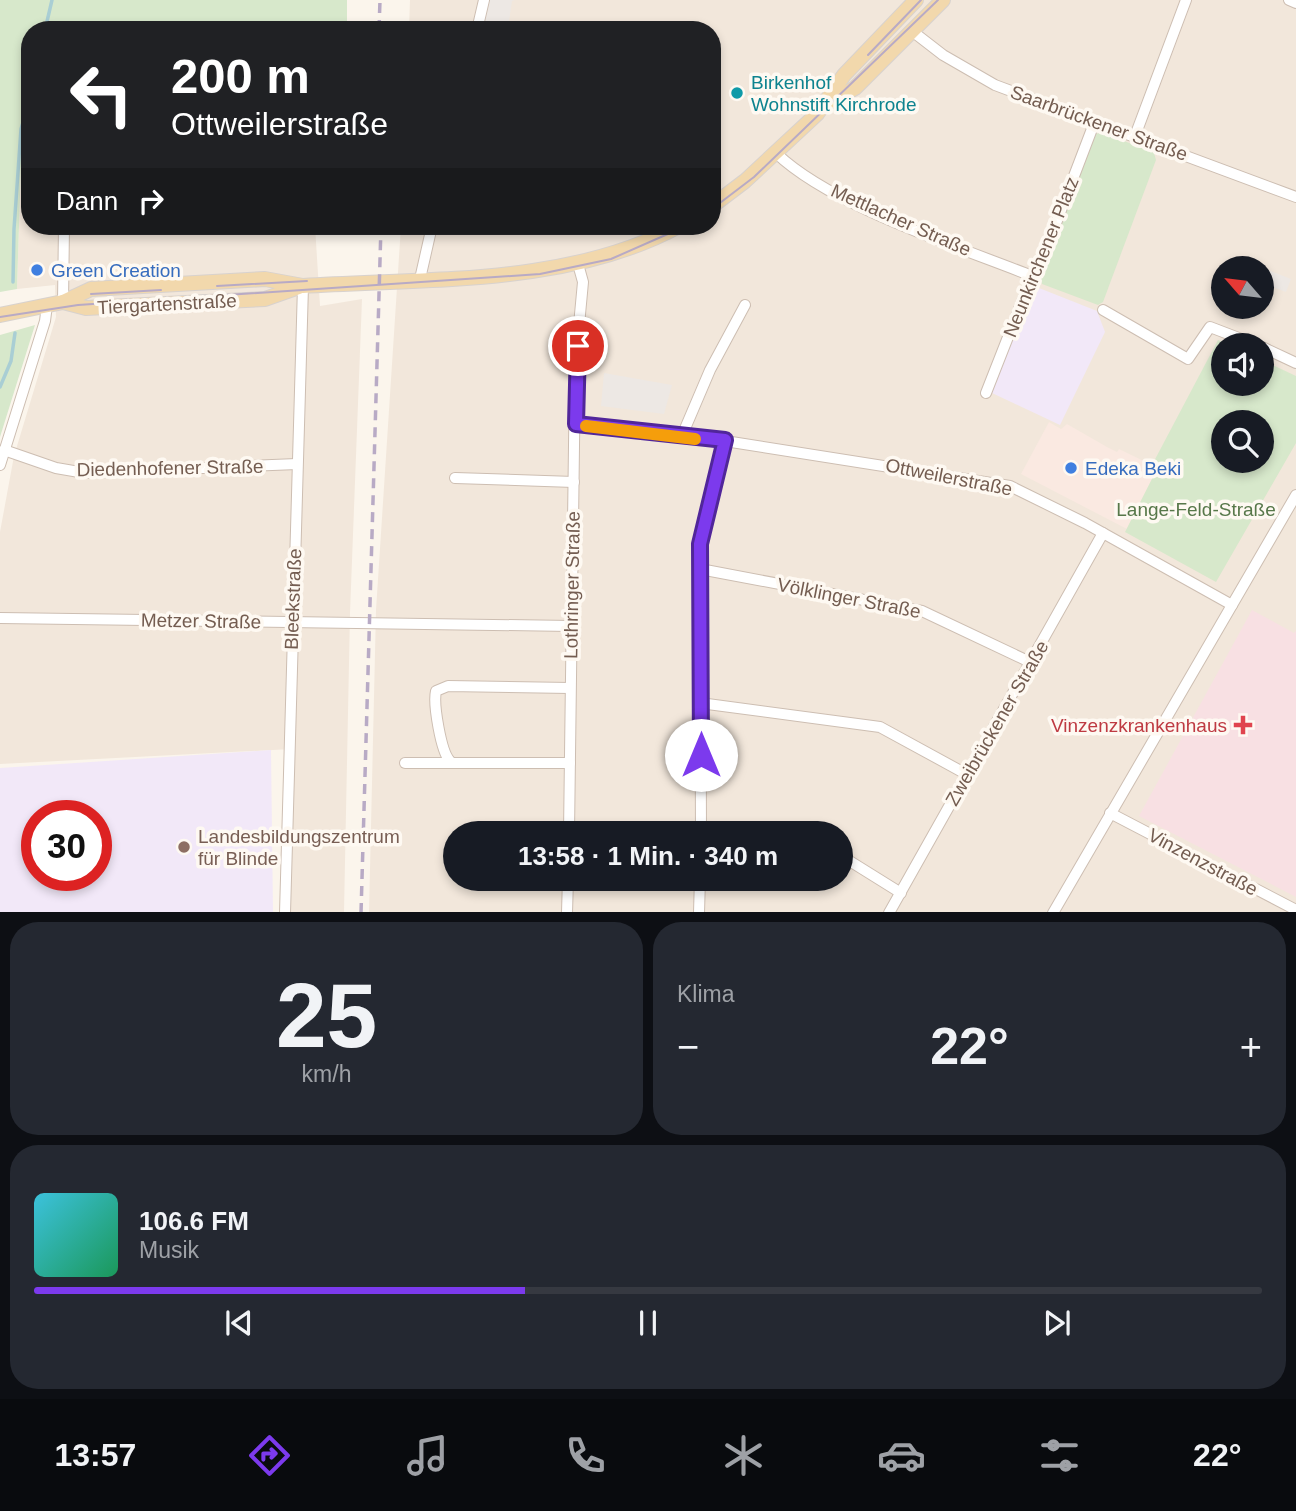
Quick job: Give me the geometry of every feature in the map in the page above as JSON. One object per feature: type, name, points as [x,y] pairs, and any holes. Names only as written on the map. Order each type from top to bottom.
[{"type":"main road","points":[[721,199],[776,153],[826,104],[844,75],[916,0]]},
{"type":"main road","points":[[826,104],[855,88],[943,0]]},
{"type":"main road","name":"Tiergartenstraße","points":[[0,315],[63,302],[86,308],[265,299],[303,286],[536,271],[578,264],[622,251],[658,235]]},
{"type":"street","points":[[479,21],[484,0]]},
{"type":"street","points":[[1135,136],[1186,0]]},
{"type":"street","points":[[1289,0],[1296,3]]},
{"type":"street","name":"Saarbrückener Straße","points":[[912,32],[943,55],[995,85],[1296,197]]},
{"type":"street","name":"Neunkirchener Platz","points":[[986,393],[1032,276],[1037,273],[1096,121]]},
{"type":"street","name":"Mettlacher Straße","points":[[776,153],[786,164],[847,199],[918,231],[1032,276]]},
{"type":"street","points":[[63,302],[64,235]]},
{"type":"street","points":[[420,279],[430,235]]},
{"type":"street","name":"Lothringer Straße","points":[[569,821],[575,368],[583,282],[578,264]]},
{"type":"street","name":"Bleekstraße","points":[[285,912],[303,286]]},
{"type":"street","points":[[0,465],[45,321],[47,305]]},
{"type":"street","points":[[681,438],[715,359],[744,305]]},
{"type":"street","points":[[1103,310],[1188,359],[1210,327],[1225,333]]},
{"type":"street","points":[[1274,353],[1296,363]]},
{"type":"street","name":"Ottweilerstraße","points":[[576,424],[681,438],[725,440],[1010,486],[1103,533],[1232,605]]},
{"type":"street","points":[[701,821],[700,544],[725,440]]},
{"type":"street","name":"Diedenhofener Straße","points":[[4,450],[56,468],[85,473],[297,464]]},
{"type":"street","points":[[455,478],[574,482]]},
{"type":"street","points":[[1052,912],[1296,495]]},
{"type":"street","name":"Zweibrückener Straße","points":[[889,912],[1103,533]]},
{"type":"street","name":"Völklinger Straße","points":[[699,569],[922,611],[1032,663]]},
{"type":"street","name":"Metzer Straße","points":[[0,618],[571,626]]},
{"type":"street","points":[[450,761],[446,757],[441,735],[436,691],[448,686],[570,688]]},
{"type":"street","points":[[700,703],[880,727],[968,775]]},
{"type":"street","points":[[405,763],[570,763]]},
{"type":"street","name":"Vinzenzstraße","points":[[1110,813],[1296,911]]},
{"type":"street","points":[[853,863],[901,893]]},
{"type":"street","points":[[567,912],[568,891]]},
{"type":"street","points":[[699,912],[700,891]]},
{"type":"shaded area","points":[[410,0],[1296,0],[1296,912],[369,912],[376,610],[400,235],[721,235],[721,21],[409,21]]},
{"type":"shaded area","points":[[484,0],[515,0],[512,1],[509,21],[479,21]]},
{"type":"shaded area","points":[[21,164],[21,235],[316,235],[320,306],[362,299],[350,613],[344,912],[288,912],[292,749],[0,764],[0,532],[14,456],[56,317],[55,285],[17,289]]},
{"type":"shaded area","points":[[1274,272],[1291,279],[1286,292],[1274,288]]},
{"type":"shaded area","points":[[1039,288],[1097,311],[1105,332],[1060,425],[992,393],[1030,290]]},
{"type":"shaded area","points":[[604,373],[672,385],[664,414],[601,406]]},
{"type":"shaded area","points":[[1049,422],[1061,429],[1067,424],[1117,452],[1119,449],[1158,468],[1127,529],[1021,474]]},
{"type":"shaded area","name":"Vinzenzkrankenhaus","points":[[1252,610],[1294,633],[1296,631],[1296,897],[1139,816]]},
{"type":"shaded area","name":"Landesbildungszentrum für Blinde","points":[[271,750],[273,912],[0,912],[0,768]]},
{"type":"green space","points":[[0,0],[347,0],[347,21],[21,21],[21,164],[17,289],[0,292]]},
{"type":"green space","points":[[1102,132],[1154,153],[1156,160],[1103,302],[1098,305],[1042,284],[1040,279],[1096,134]]},
{"type":"green space","points":[[35,325],[0,437],[0,335]]},
{"type":"green space","name":"Lange-Feld-Straße","points":[[1211,353],[1211,396],[1274,396],[1274,366],[1296,376],[1296,443],[1216,582],[1125,532],[1157,469],[1152,465]]},
{"type":"waterway","points":[[47,21],[52,0]]},
{"type":"waterway","points":[[13,282],[21,129]]},
{"type":"waterway","points":[[0,387],[11,361],[15,333]]},
{"type":"tram line","points":[[868,55],[921,0]]},
{"type":"tram line","points":[[721,202],[754,177],[938,0]]},
{"type":"tram line","points":[[0,317],[78,305],[540,274],[611,259],[666,235]]},
{"type":"tram line","points":[[217,286],[307,281]]},
{"type":"tram line","points":[[91,294],[161,290]]},
{"type":"railway","points":[[379,21],[380,0]]},
{"type":"railway","points":[[361,912],[381,235]]},
{"type":"slow traffic","points":[[586,426],[695,439]]},
{"type":"place","name":"Birkenhof Wohnstift Kirchrode","points":[[737,93]]},
{"type":"place","name":"Green Creation","points":[[37,270]]},
{"type":"place","name":"Edeka Beki","points":[[1071,468]]},
{"type":"place","name":"Vinzenzkrankenhaus","points":[[1243,725]]},
{"type":"place","name":"Landesbildungszentrum für Blinde","points":[[184,847]]},
{"type":"route","points":[[578,346],[575,368],[576,424],[681,438],[725,440],[700,544],[701,755]]}]
